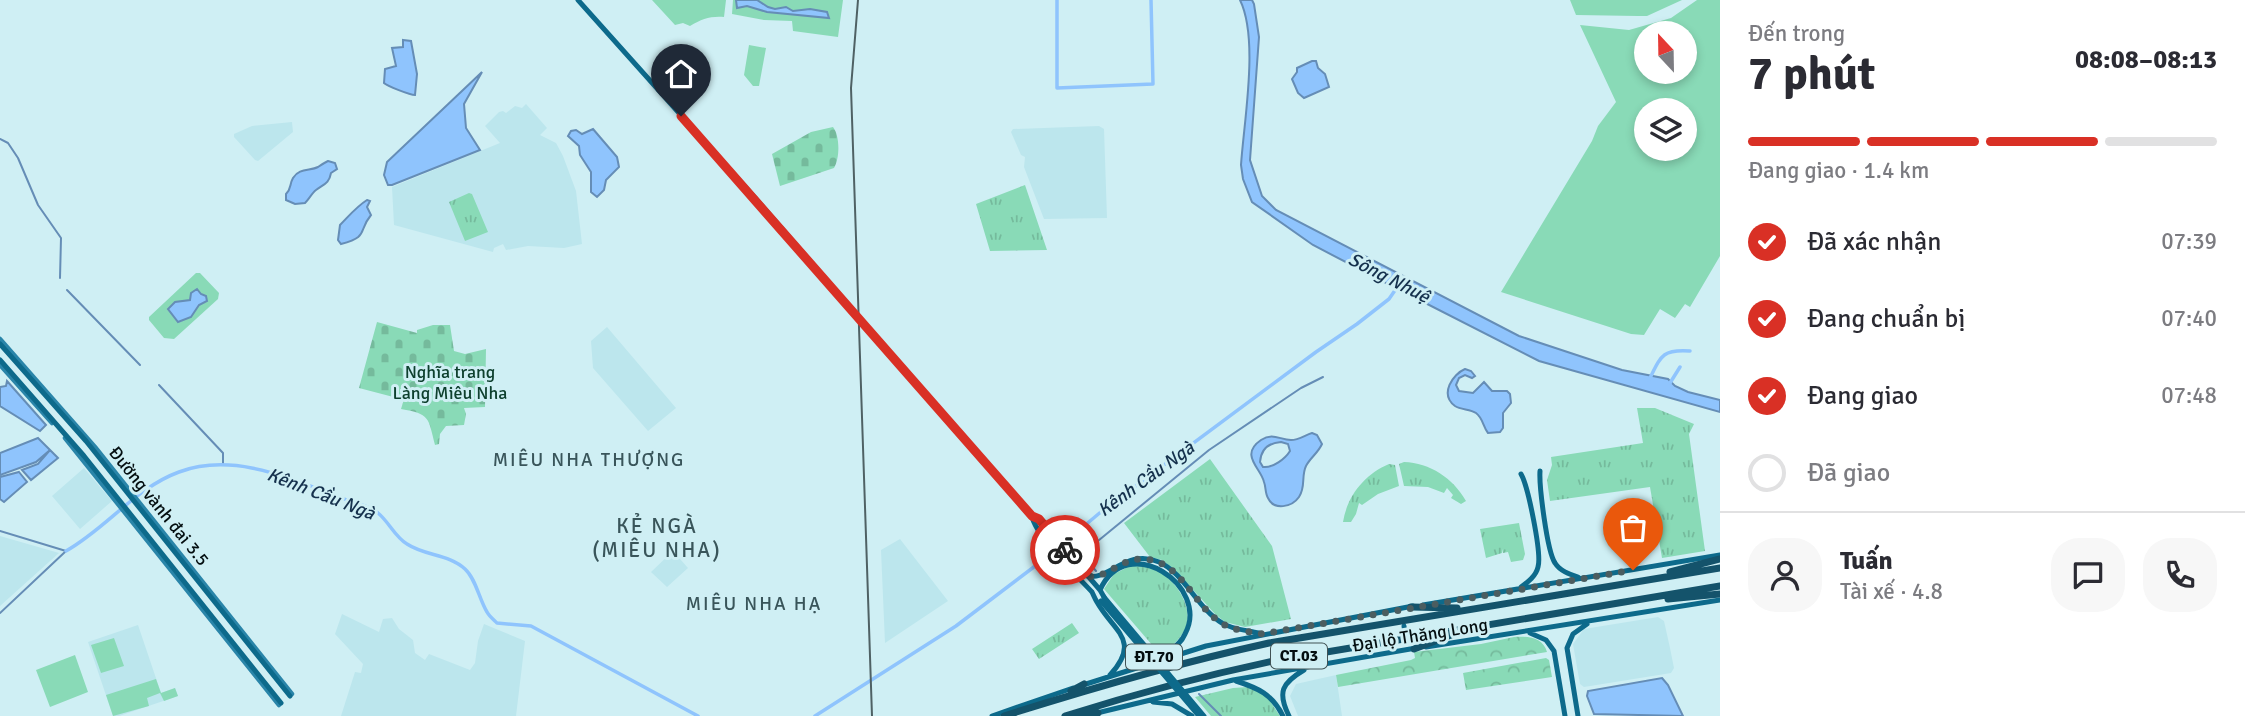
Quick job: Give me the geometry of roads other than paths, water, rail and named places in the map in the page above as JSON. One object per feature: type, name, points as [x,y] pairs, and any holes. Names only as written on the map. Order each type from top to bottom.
[{"type":"highway","points":[[1573,592],[1689,568],[1720,557]]},
{"type":"highway","name":"CT.03","points":[[1004,716],[1123,679],[1246,648],[1720,568]]},
{"type":"highway","name":"CT.03","points":[[1065,716],[1193,679],[1273,661],[1720,586]]},
{"type":"highway","points":[[1566,611],[1720,597]]},
{"type":"highway","points":[[1411,607],[1470,607],[1516,601]]},
{"type":"highway","points":[[1411,649],[1462,631],[1538,616]]},
{"type":"highway","points":[[1041,704],[1084,684]]},
{"type":"highway","points":[[1078,716],[1098,713]]},
{"type":"main road","name":"ĐT.70","points":[[578,0],[756,199],[1032,516],[1039,519],[1087,576],[1098,594]]},
{"type":"main road","name":"Đường vành đai 3.5","points":[[0,341],[137,502],[291,695]]},
{"type":"main road","name":"Đường vành đai 3.5","points":[[0,362],[66,435],[280,704]]},
{"type":"main road","points":[[1540,471],[1553,559],[1560,569],[1581,578]]},
{"type":"main road","points":[[1517,590],[1534,577],[1539,562],[1528,493],[1521,474]]},
{"type":"main road","name":"ĐT.70","points":[[1032,516],[1033,524],[1041,535],[1098,594],[1201,716]]},
{"type":"main road","name":"Đại lộ Thăng Long","points":[[992,716],[1206,646],[1401,608],[1720,557]]},
{"type":"main road","points":[[1087,576],[1094,577],[1134,559],[1158,562],[1171,570],[1220,622],[1238,630],[1262,634]]},
{"type":"main road","points":[[1098,594],[1110,575],[1135,563],[1144,563],[1160,569],[1180,589],[1189,606],[1187,632],[1182,640],[1159,660]]},
{"type":"main road","points":[[1105,572],[1098,580],[1097,602],[1118,628],[1124,641],[1122,659],[1109,676]]},
{"type":"main road","name":"Đại lộ Thăng Long","points":[[1085,716],[1233,680],[1712,601],[1720,597]]},
{"type":"main road","points":[[1401,608],[1405,634]]},
{"type":"main road","points":[[1578,716],[1567,648],[1573,634],[1590,621]]},
{"type":"main road","points":[[1527,632],[1546,640],[1554,651],[1565,716]]},
{"type":"main road","points":[[1406,642],[1411,649]]},
{"type":"main road","points":[[1289,716],[1283,702],[1284,688],[1294,676],[1310,667]]},
{"type":"main road","points":[[1233,680],[1264,691],[1283,716]]},
{"type":"main road","points":[[1143,703],[1172,704],[1192,716]]},
{"type":"water","points":[[736,0],[757,0],[775,9],[786,7],[793,11],[810,9],[827,12],[829,18],[767,12],[747,6],[737,8]]},
{"type":"water","name":"Sông Nhuệ","points":[[1240,0],[1252,0],[1259,37],[1250,160],[1262,196],[1276,210],[1519,336],[1622,370],[1668,379],[1688,392],[1720,400],[1720,412],[1539,361],[1313,245],[1252,202],[1241,165],[1247,103],[1249,36]]},
{"type":"water","points":[[403,40],[411,41],[417,74],[415,95],[384,83],[385,69],[396,66],[392,48],[403,47]]},
{"type":"water","points":[[1316,61],[1318,68],[1325,74],[1329,87],[1304,98],[1298,93],[1292,79],[1297,68]]},
{"type":"water","points":[[482,72],[464,104],[466,128],[480,150],[388,185],[384,175],[387,162]]},
{"type":"water","points":[[593,129],[617,157],[619,167],[606,180],[604,190],[597,197],[591,192],[591,172],[580,155],[579,146],[568,136],[571,131],[576,130],[582,134]]},
{"type":"water","points":[[328,161],[335,163],[337,169],[305,203],[295,204],[286,200],[295,175]]},
{"type":"water","points":[[367,200],[370,201],[367,207],[371,215],[362,233],[341,244],[338,240],[340,225]]},
{"type":"water","points":[[197,289],[206,296],[207,301],[199,305],[191,317],[178,322],[168,309],[175,302],[190,300],[191,293]]},
{"type":"water","points":[[1465,369],[1475,376],[1472,378],[1465,375],[1459,378],[1456,385],[1459,391],[1473,393],[1484,382],[1492,391],[1507,391],[1510,394],[1511,403],[1503,413],[1503,428],[1500,432],[1488,433],[1476,413],[1457,407],[1450,401],[1448,390],[1452,380]]},
{"type":"water","points":[[7,381],[46,425],[40,431],[0,406],[0,387],[6,386]]},
{"type":"water","points":[[1312,433],[1317,435],[1322,444],[1306,466],[1301,493],[1288,505],[1274,505],[1267,496],[1265,484],[1251,456],[1252,451],[1265,438],[1273,436],[1294,440]],"holes":[[[1281,442],[1288,444],[1290,451],[1285,457],[1275,464],[1263,467],[1261,457],[1269,445]]]},
{"type":"water","points":[[38,438],[50,450],[36,462],[0,475],[0,453]]},
{"type":"water","points":[[50,450],[58,458],[31,480],[22,470],[38,464]]},
{"type":"water","points":[[19,472],[27,482],[4,502],[0,499],[0,477]]},
{"type":"water","points":[[1662,678],[1683,716],[1594,714],[1587,696],[1588,691]]},
{"type":"waterway","points":[[1057,0],[1057,88],[1153,84],[1151,0]]},
{"type":"waterway","points":[[0,139],[8,143],[18,158],[38,205],[61,238],[60,278]]},
{"type":"waterway","name":"Kênh Cầu Ngà","points":[[815,716],[956,626],[1047,557],[1102,511],[1357,324],[1389,299],[1398,286]]},
{"type":"waterway","points":[[67,290],[140,365]]},
{"type":"waterway","points":[[1649,380],[1668,353],[1690,351]]},
{"type":"waterway","points":[[1670,383],[1680,367]]},
{"type":"waterway","points":[[1096,571],[1082,554],[1209,450],[1301,388],[1323,377]]},
{"type":"waterway","points":[[159,385],[223,453],[223,465]]},
{"type":"waterway","name":"Kênh Cầu Ngà","points":[[66,551],[149,488],[179,472],[220,465],[240,466],[281,475],[374,510],[407,544],[459,564],[472,578],[484,607],[497,623],[531,626],[698,716]]},
{"type":"waterway","points":[[0,531],[66,551]]},
{"type":"waterway","points":[[0,613],[66,551]]},
{"type":"waterway","points":[[1199,694],[1221,716]]},
{"type":"railway","points":[[858,0],[851,88],[872,716]]},
{"type":"district","name":"MIÊU NHA THƯỢNG","points":[[589,460]]},
{"type":"district","name":"KẺ NGÀ (MIÊU NHA)","points":[[657,538]]},
{"type":"district","name":"MIÊU NHA HẠ","points":[[754,604]]},
{"type":"park label","name":"Nghĩa trang Làng Miêu Nha","points":[[450,382]]}]
